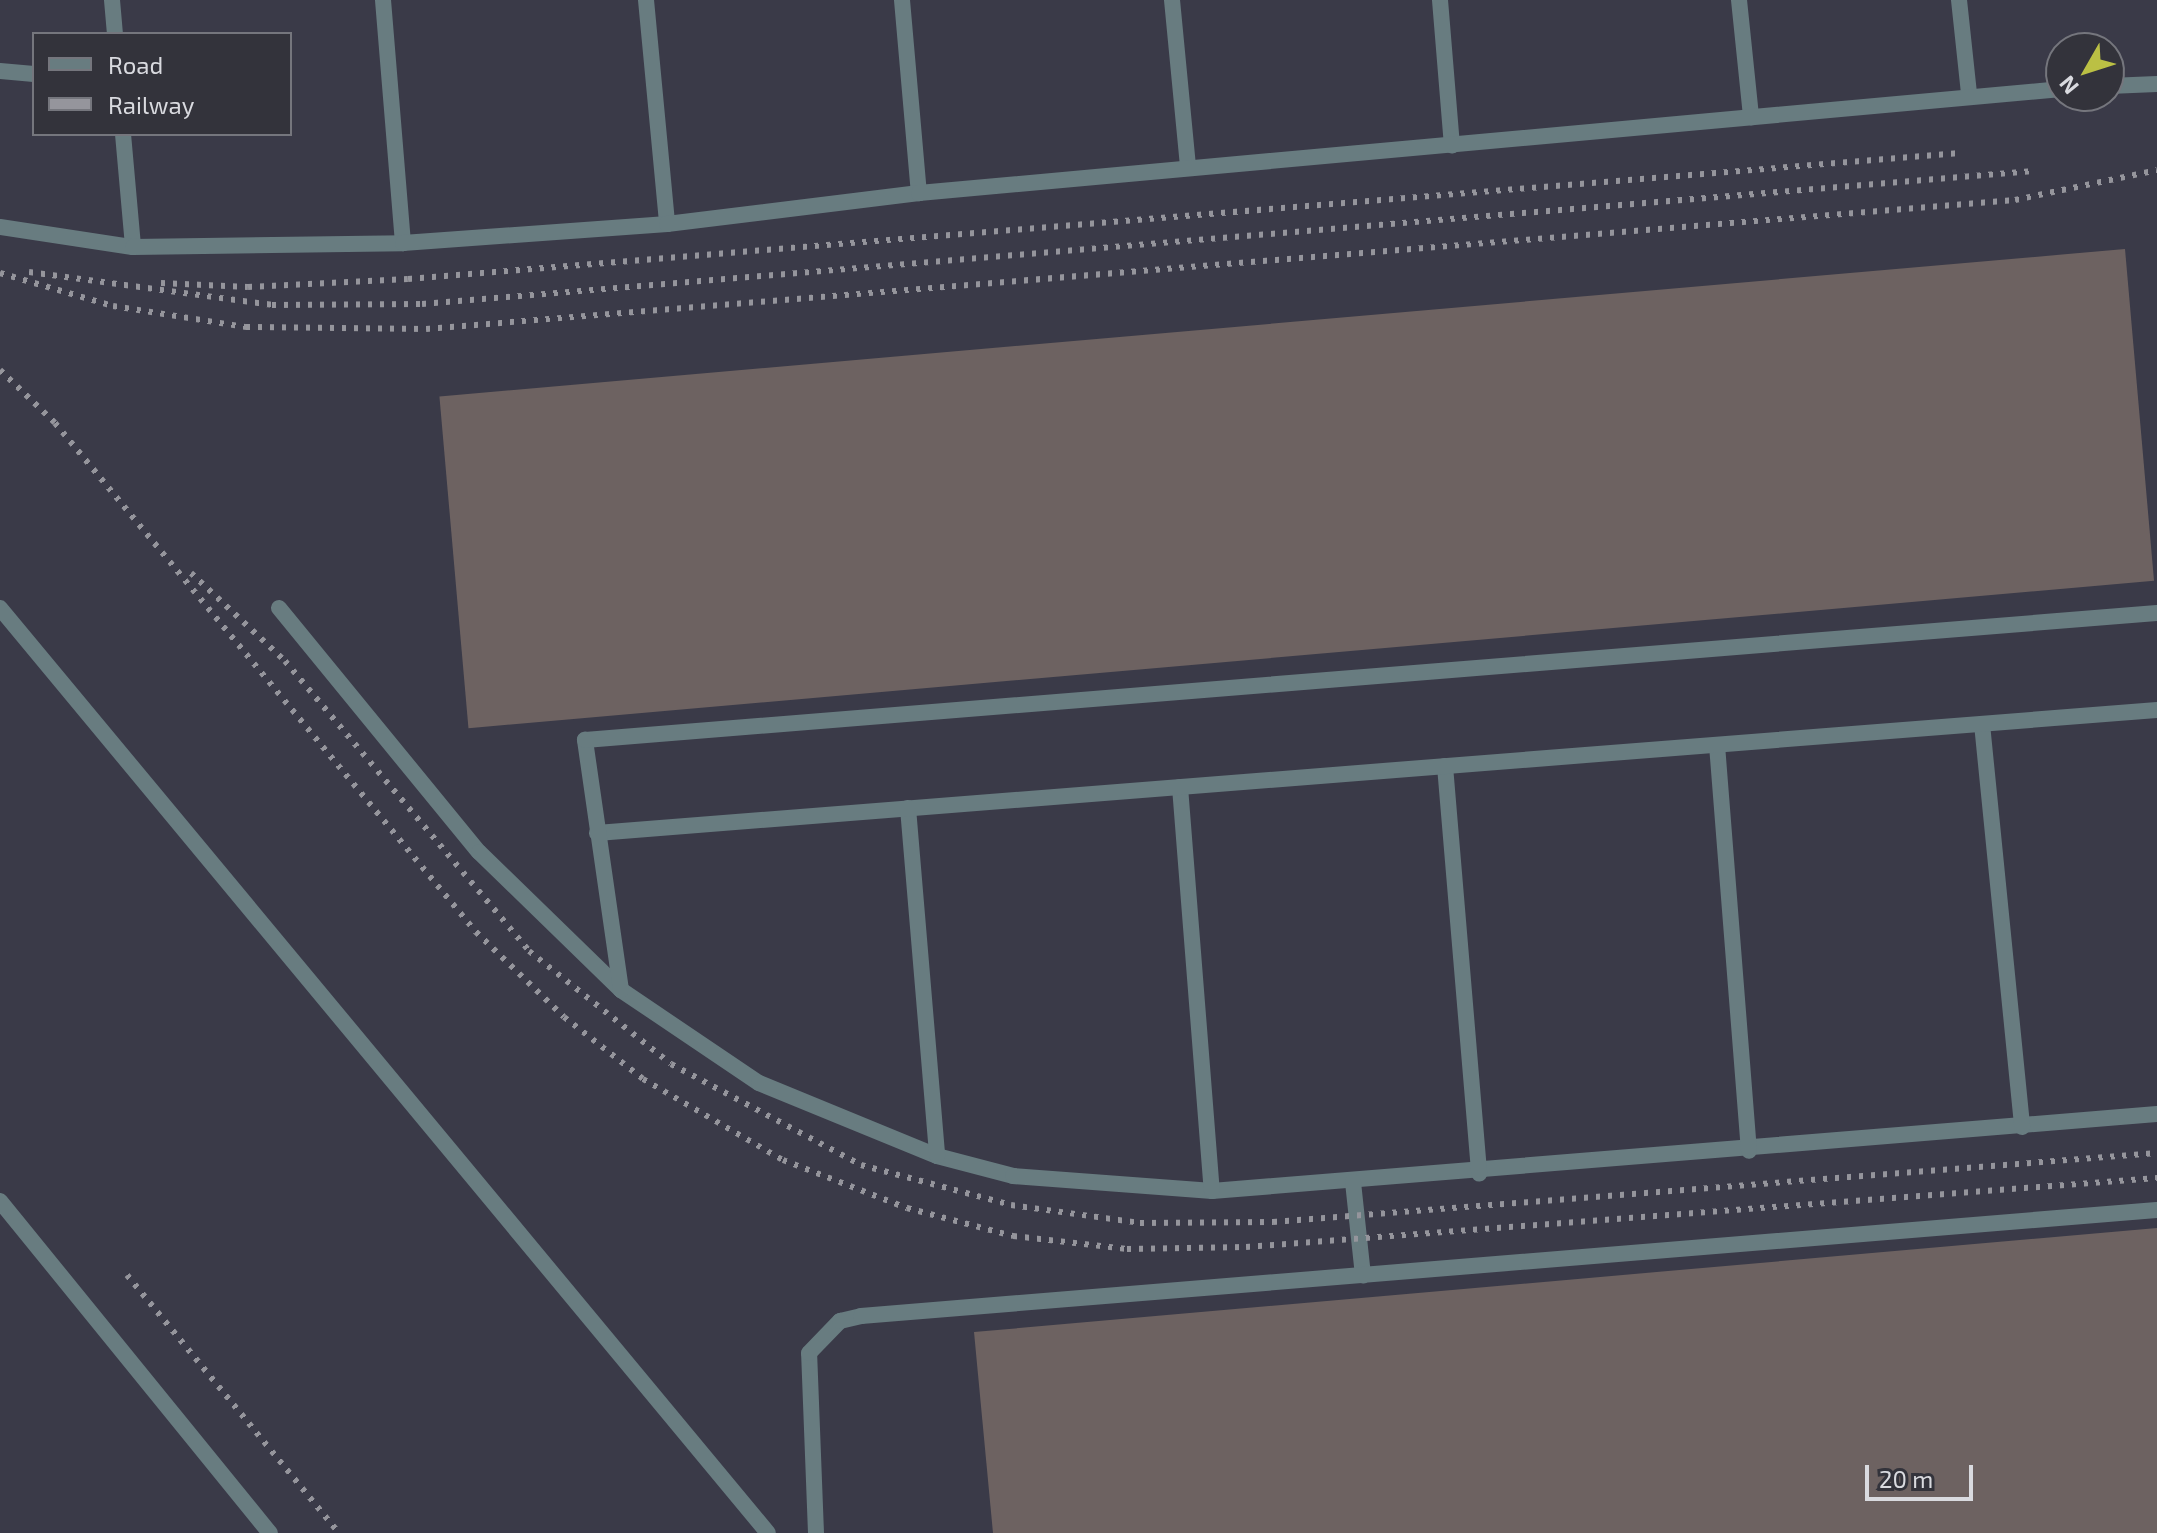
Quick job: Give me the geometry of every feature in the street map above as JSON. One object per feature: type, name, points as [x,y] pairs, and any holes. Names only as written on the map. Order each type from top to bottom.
[{"type":"street","points":[[383,0],[403,243]]},
{"type":"street","points":[[646,0],[667,224]]},
{"type":"street","points":[[902,0],[919,193]]},
{"type":"street","points":[[1172,0],[1188,167]]},
{"type":"street","points":[[1440,0],[1452,146]]},
{"type":"street","points":[[1739,0],[1751,117]]},
{"type":"street","points":[[1959,0],[1969,93]]},
{"type":"street","points":[[112,32],[113,8]]},
{"type":"street","points":[[0,71],[32,74]]},
{"type":"street","points":[[2125,85],[2157,84]]},
{"type":"street","points":[[0,227],[133,247],[403,243],[667,224],[919,193],[1452,146],[1969,93],[2045,90]]},
{"type":"street","points":[[123,136],[133,247]]},
{"type":"street","points":[[0,608],[768,1533]]},
{"type":"street","points":[[279,608],[479,852],[621,990],[759,1083],[937,1156],[1013,1176],[1212,1191],[1479,1174],[2157,1114]]},
{"type":"street","points":[[621,990],[585,740],[2157,613]]},
{"type":"street","points":[[597,833],[2157,710]]},
{"type":"street","points":[[1982,724],[2022,1127]]},
{"type":"street","points":[[1717,745],[1749,1151]]},
{"type":"street","points":[[1445,766],[1479,1174]]},
{"type":"street","points":[[1180,787],[1212,1191]]},
{"type":"street","points":[[908,808],[937,1156]]},
{"type":"street","points":[[1353,1182],[1363,1275]]},
{"type":"street","points":[[0,1201],[270,1533]]},
{"type":"street","points":[[816,1533],[807,1370],[809,1353],[840,1321],[2157,1210]]},
{"type":"shaded area","points":[[0,0],[2157,0],[2157,1533],[0,1533]]},
{"type":"building","points":[[2125,249],[2154,581],[468,728],[439,396]]},
{"type":"building","points":[[2157,1228],[2157,1533],[993,1533],[974,1332]]},
{"type":"railway","points":[[161,283],[248,287],[408,279],[1960,153]]},
{"type":"railway","points":[[0,273],[113,306],[246,327],[426,329],[2015,200],[2157,170]]},
{"type":"railway","points":[[29,272],[272,305],[422,304],[2034,171]]},
{"type":"railway","points":[[0,370],[55,423],[476,932],[564,1017],[643,1079],[783,1160],[907,1208],[1013,1236],[1127,1249],[1246,1247],[2157,1178]]},
{"type":"railway","points":[[191,573],[285,661],[529,951],[671,1064],[861,1165],[1011,1205],[1140,1223],[1273,1222],[2157,1153]]},
{"type":"railway","points":[[127,1275],[339,1533]]}]
